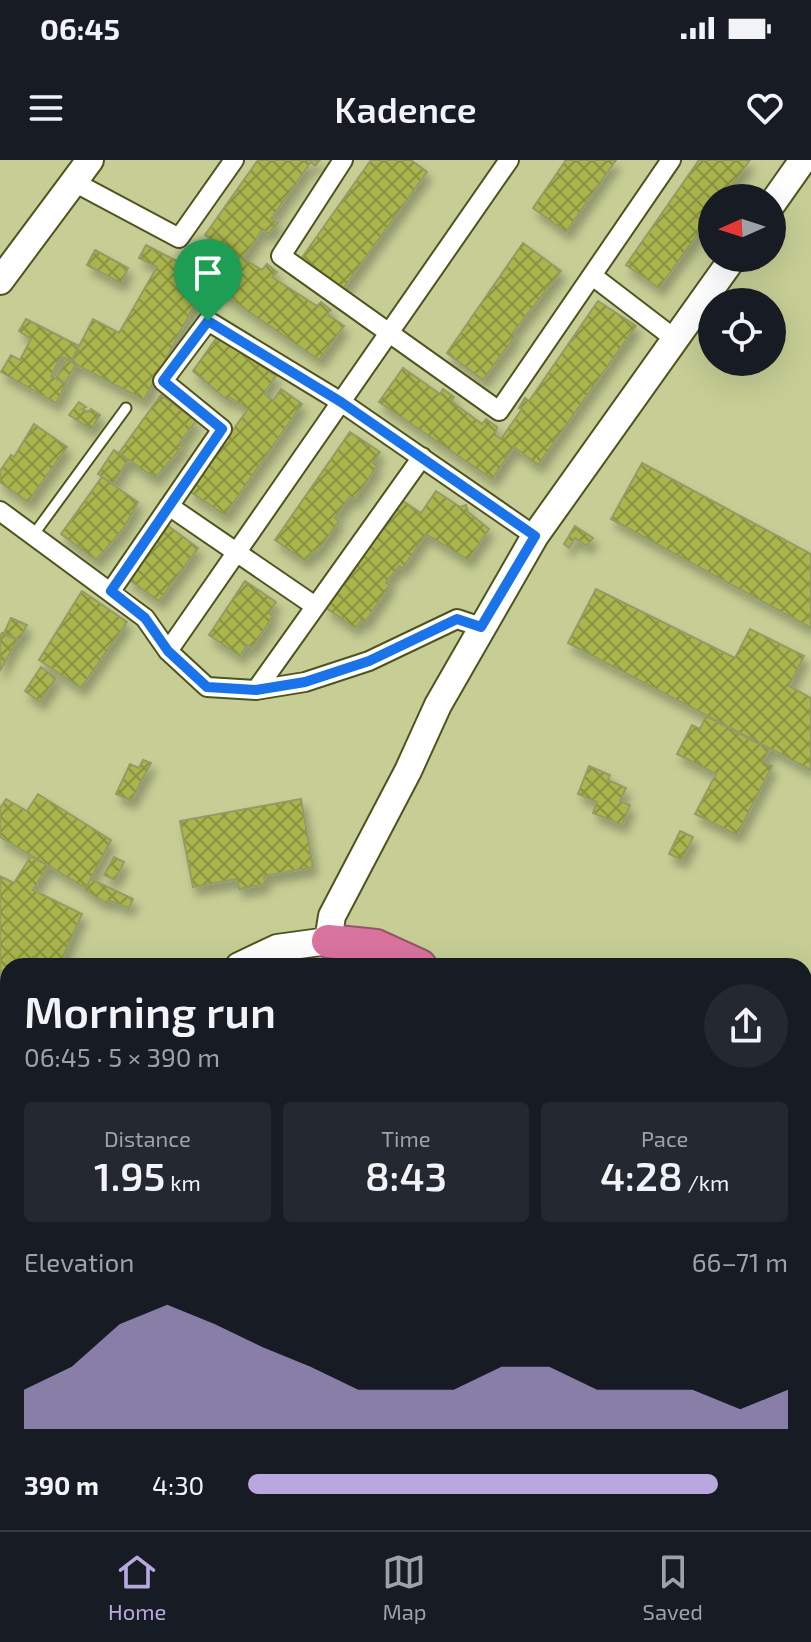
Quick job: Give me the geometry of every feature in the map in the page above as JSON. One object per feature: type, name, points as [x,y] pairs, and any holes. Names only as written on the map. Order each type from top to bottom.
[{"type":"highway","points":[[328,941],[376,946],[402,958]]},
{"type":"street","points":[[0,281],[90,160]]},
{"type":"street","points":[[74,182],[179,238],[234,160]]},
{"type":"street","points":[[343,160],[281,256],[499,411],[594,277],[671,160]]},
{"type":"street","points":[[168,651],[509,160]]},
{"type":"street","points":[[786,184],[803,160]]},
{"type":"street","points":[[256,958],[277,948],[328,941],[332,916],[481,627],[535,536],[723,272]]},
{"type":"street","points":[[594,277],[675,339]]},
{"type":"street","points":[[111,591],[222,429],[163,381],[208,321],[341,402],[535,536]]},
{"type":"street","points":[[256,690],[422,457]]},
{"type":"street","points":[[169,506],[315,606]]},
{"type":"street","points":[[0,511],[145,618],[168,651],[207,687],[256,690],[305,682],[369,661],[457,619],[481,627]]},
{"type":"lane","points":[[34,534],[126,408]]},
{"type":"building","points":[[258,160],[320,160],[315,166],[311,162],[271,219],[278,223],[268,234],[263,229],[243,258],[262,270],[267,264],[277,272],[272,277],[317,306],[321,302],[331,310],[327,314],[344,326],[319,360],[207,283],[230,252],[205,235]]},
{"type":"building","points":[[371,160],[411,160],[427,172],[343,289],[301,259]]},
{"type":"building","points":[[566,160],[616,160],[566,232],[533,208]]},
{"type":"building","points":[[699,160],[750,160],[733,184],[698,184],[698,234],[659,288],[626,265]]},
{"type":"building","points":[[523,243],[561,271],[512,334],[515,336],[483,380],[447,353]]},
{"type":"building","points":[[146,245],[209,278],[144,400],[71,362],[93,319],[119,333],[157,267],[139,258]]},
{"type":"building","points":[[95,250],[128,268],[121,283],[87,265]]},
{"type":"building","points":[[598,301],[636,326],[538,465],[514,447],[492,479],[379,402],[403,368],[440,394],[443,389],[454,397],[451,401],[482,424],[486,419],[497,427],[495,435],[501,439],[522,409],[519,408],[525,398],[529,401]]},
{"type":"building","points":[[26,319],[79,346],[71,362],[61,356],[51,376],[66,384],[56,403],[1,372],[11,355],[20,360],[31,339],[19,331]]},
{"type":"building","points":[[218,336],[276,376],[264,393],[273,401],[281,389],[302,404],[225,515],[189,491],[248,409],[229,397],[227,400],[193,371]]},
{"type":"building","points":[[67,359],[76,364],[65,383],[56,378]]},
{"type":"building","points":[[161,395],[196,421],[179,444],[183,446],[155,478],[119,453]]},
{"type":"building","points":[[79,402],[86,407],[82,409],[88,412],[91,409],[100,415],[91,429],[69,415]]},
{"type":"building","points":[[34,424],[67,447],[28,502],[0,482],[0,471],[11,455],[14,457]]},
{"type":"building","points":[[350,432],[380,452],[373,463],[377,466],[355,499],[350,496],[335,518],[339,521],[316,553],[313,551],[305,561],[275,540]]},
{"type":"building","points":[[114,450],[128,460],[113,484],[98,474]]},
{"type":"building","points":[[642,463],[811,554],[811,628],[611,519]]},
{"type":"building","points":[[102,477],[138,502],[124,528],[96,560],[61,534]]},
{"type":"building","points":[[436,491],[460,507],[466,505],[468,512],[489,529],[468,560],[426,534],[403,568],[399,566],[386,583],[390,585],[365,622],[361,620],[355,628],[326,608],[400,499],[421,513]]},
{"type":"building","points":[[167,525],[198,548],[159,601],[128,579]]},
{"type":"building","points":[[575,526],[593,538],[587,546],[575,538],[569,548],[564,544]]},
{"type":"building","points":[[245,581],[276,602],[269,613],[273,616],[252,648],[247,645],[240,656],[209,635]]},
{"type":"building","points":[[596,589],[735,658],[750,629],[804,656],[789,686],[811,698],[811,770],[568,643]]},
{"type":"building","points":[[82,591],[127,622],[81,688],[39,660]]},
{"type":"building","points":[[11,618],[27,625],[19,640],[4,633]]},
{"type":"building","points":[[2,633],[17,640],[0,671],[0,636]]},
{"type":"building","points":[[41,667],[56,678],[40,702],[25,691]]},
{"type":"building","points":[[706,716],[769,749],[763,762],[772,766],[737,835],[695,814],[716,774],[677,754],[692,725],[700,729]]},
{"type":"building","points":[[143,760],[151,763],[131,801],[116,794],[130,764],[139,768]]},
{"type":"building","points":[[589,766],[610,775],[608,780],[626,788],[620,801],[630,805],[622,825],[593,813],[597,802],[578,794]]},
{"type":"building","points":[[38,794],[111,840],[86,888],[0,837],[0,808],[6,799],[27,811]]},
{"type":"building","points":[[301,799],[313,867],[264,876],[265,884],[239,889],[237,879],[193,887],[180,821]]},
{"type":"building","points":[[680,831],[693,837],[682,860],[669,854]]},
{"type":"building","points":[[31,856],[48,866],[33,890],[82,914],[63,958],[0,958],[0,876],[14,883]]},
{"type":"building","points":[[114,857],[124,862],[115,880],[104,875]]},
{"type":"building","points":[[91,879],[133,899],[129,908],[108,900],[106,903],[85,890]]},
{"type":"route","points":[[208,321],[341,402],[535,536],[481,627],[457,619],[369,661],[305,682],[256,690],[207,687],[168,651],[145,618],[111,591],[222,429],[163,381],[208,321]]}]
